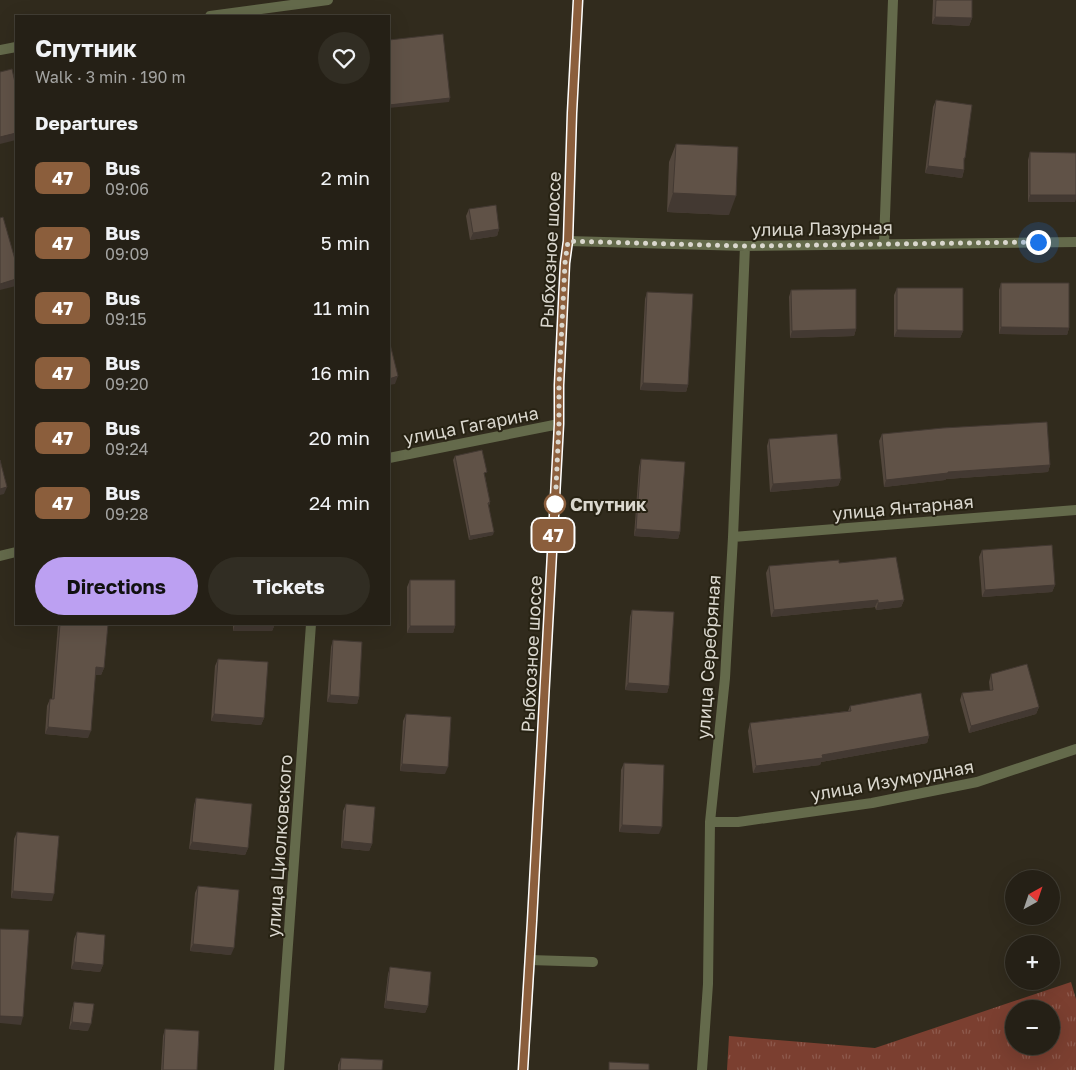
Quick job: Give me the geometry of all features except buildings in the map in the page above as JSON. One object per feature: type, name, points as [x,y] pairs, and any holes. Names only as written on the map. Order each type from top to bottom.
[{"type":"street","points":[[217,15],[328,0]]},
{"type":"street","name":"Рыбхозное шоссе","points":[[523,1070],[559,424],[559,385],[568,241],[578,0]]},
{"type":"street","points":[[884,243],[893,0]]},
{"type":"street","points":[[0,50],[15,46]]},
{"type":"street","name":"улица Лазурная","points":[[568,241],[745,246],[1076,242]]},
{"type":"street","name":"улица Серебряная","points":[[702,1070],[708,984],[710,822],[725,678],[745,246]]},
{"type":"street","name":"улица Гагарина","points":[[390,458],[559,424]]},
{"type":"street","name":"улица Янтарная","points":[[732,537],[1076,510]]},
{"type":"street","points":[[0,556],[15,552]]},
{"type":"street","name":"улица Циолковского","points":[[279,1070],[311,625]]},
{"type":"street","name":"улица Изумрудная","points":[[710,822],[738,822],[872,803],[978,782],[1076,749]]},
{"type":"street","points":[[530,960],[592,962]]},
{"type":"green space","points":[[1071,982],[1076,999],[1076,1070],[727,1070],[729,1036],[875,1048],[1005,1004],[1005,1055],[1060,1055],[1060,1000],[1018,1000],[1047,990],[1060,990],[1060,986]]},
{"type":"bus line","name":"47","points":[[523,1070],[559,424],[559,385],[565,263],[568,241],[578,0]]},
{"type":"place","name":"Спутник","points":[[555,504]]},
{"type":"route","points":[[555,504],[555,509],[559,385],[565,263],[568,241],[745,246],[1038,242]]}]
